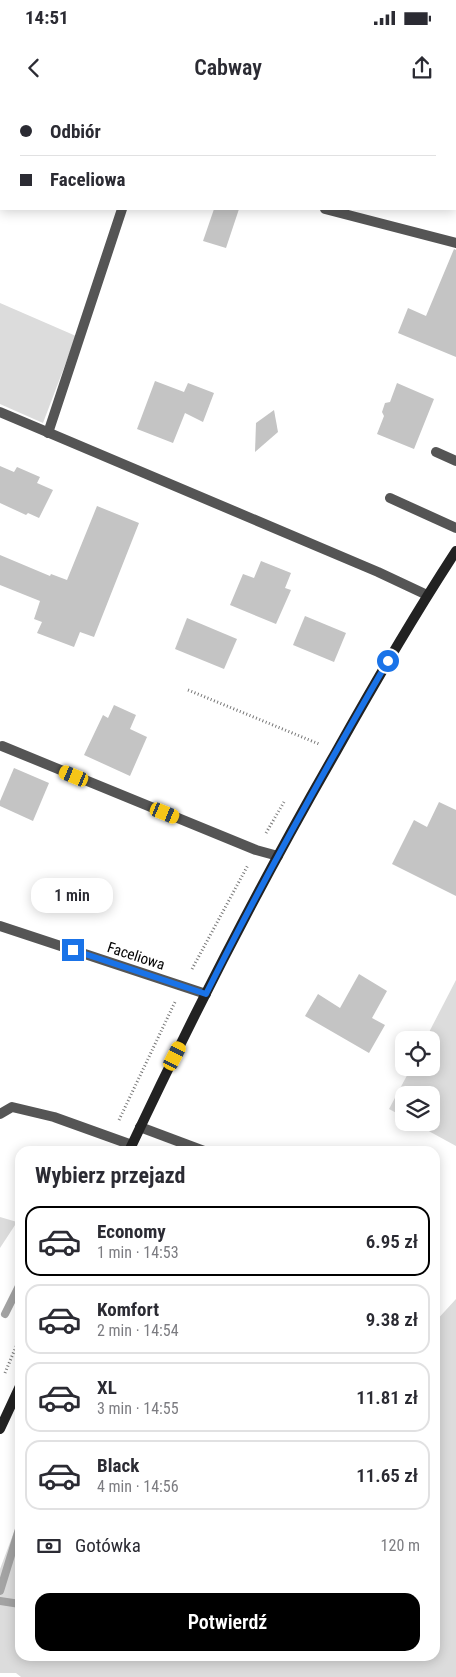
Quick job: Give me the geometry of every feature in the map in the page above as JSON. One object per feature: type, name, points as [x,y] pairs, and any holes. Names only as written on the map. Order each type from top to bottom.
[{"type":"main road","points":[[132,1146],[206,994],[278,856],[336,751],[427,595],[456,551]]},
{"type":"main road","points":[[0,1429],[15,1397]]},
{"type":"lane","points":[[48,433],[122,210]]},
{"type":"lane","points":[[329,210],[456,243]]},
{"type":"lane","points":[[0,412],[378,572],[427,595]]},
{"type":"lane","points":[[436,452],[456,461]]},
{"type":"lane","points":[[390,498],[456,528]]},
{"type":"lane","points":[[2,746],[256,850],[278,856]]},
{"type":"lane","name":"Faceliowa","points":[[0,926],[206,994]]},
{"type":"lane","points":[[0,1114],[12,1107],[54,1117],[126,1146]]},
{"type":"lane","points":[[140,1127],[191,1146]]},
{"type":"path","points":[[188,690],[336,751]]},
{"type":"path","points":[[3,1376],[15,1348]]},
{"type":"shaded area","points":[[0,303],[76,336],[43,423],[0,404]]},
{"type":"shaded area","points":[[456,980],[456,1146],[429,1131],[440,1131],[440,1086],[401,1086],[407,1076],[440,1076],[440,1031],[430,1031]]},
{"type":"shaded area","points":[[395,1098],[395,1112],[389,1109]]},
{"type":"shaded area","points":[[0,1217],[15,1221],[15,1225],[0,1248]]},
{"type":"shaded area","points":[[456,1299],[456,1677],[21,1677],[16,1673],[0,1673],[0,1569],[15,1529],[15,1661],[440,1661],[440,1317]]},
{"type":"building","points":[[214,210],[239,210],[226,248],[203,241]]},
{"type":"building","points":[[454,249],[456,250],[456,357],[398,333],[408,308],[426,316]]},
{"type":"building","points":[[155,381],[184,392],[188,383],[214,393],[203,422],[185,413],[173,443],[137,429]]},
{"type":"building","points":[[397,383],[434,399],[414,449],[377,434],[384,416],[382,412],[385,403],[390,402]]},
{"type":"building","points":[[274,410],[278,432],[255,452],[256,423]]},
{"type":"building","points":[[0,466],[14,472],[17,467],[40,477],[37,483],[53,490],[39,518],[28,513],[26,515],[0,503]]},
{"type":"building","points":[[97,506],[139,523],[94,637],[80,632],[74,647],[37,633],[42,622],[34,619],[40,601],[0,585],[0,555],[50,576],[51,574],[67,580]]},
{"type":"building","points":[[261,561],[291,573],[285,588],[291,590],[276,624],[230,605],[243,574],[254,578]]},
{"type":"building","points":[[305,616],[346,633],[334,662],[293,645]]},
{"type":"building","points":[[187,618],[237,639],[224,669],[175,649]]},
{"type":"building","points":[[114,705],[136,715],[130,729],[147,737],[130,776],[84,755],[103,715],[108,718]]},
{"type":"building","points":[[14,768],[49,783],[33,821],[0,806],[0,801]]},
{"type":"building","points":[[439,802],[456,810],[456,896],[392,864],[414,820],[427,827]]},
{"type":"building","points":[[359,974],[387,991],[372,1018],[385,1025],[369,1053],[305,1016],[318,994],[340,1008]]},
{"type":"waterway","points":[[5,1314],[15,1294]]},
{"type":"waterway","points":[[0,1591],[15,1542]]},
{"type":"waterway","points":[[0,1601],[15,1603]]},
{"type":"route","points":[[73,950],[206,994],[245,917],[321,777],[388,661]]}]
